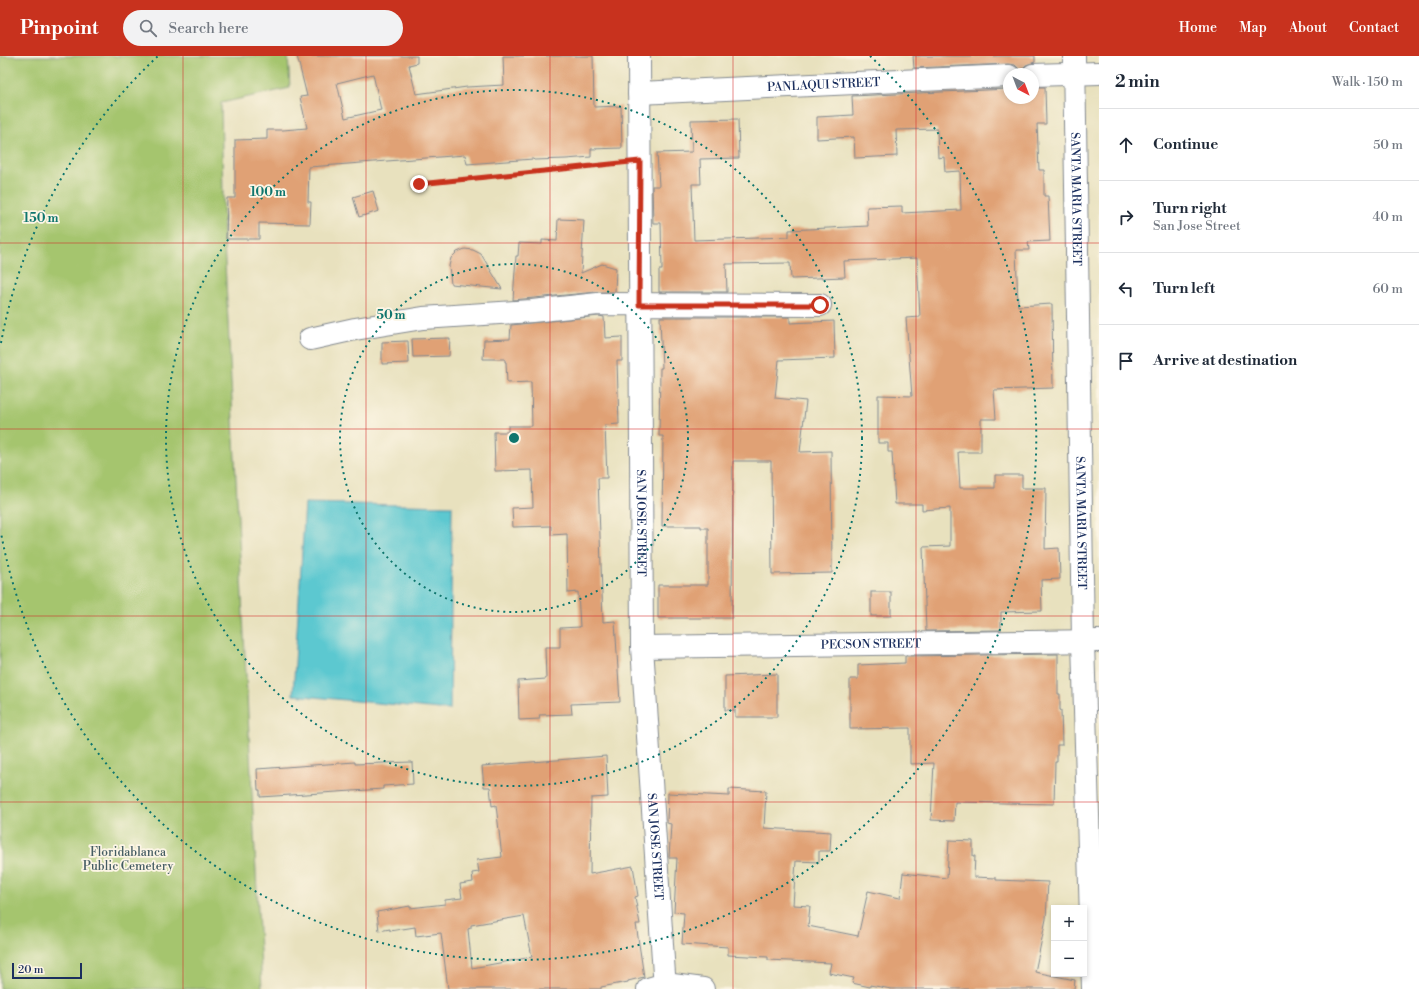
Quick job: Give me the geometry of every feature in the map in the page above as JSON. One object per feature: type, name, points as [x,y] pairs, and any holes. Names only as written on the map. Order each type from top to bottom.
[{"type":"street","name":"SAN JOSE STREET","points":[[639,56],[639,305],[642,647],[660,987]]},
{"type":"street","points":[[1039,74],[1074,65],[1099,73]]},
{"type":"street","name":"SANTA MARIA STREET","points":[[1074,65],[1091,641],[1093,989]]},
{"type":"street","name":"PANLAQUI STREET","points":[[639,93],[1003,76]]},
{"type":"street","points":[[310,339],[354,329],[424,318],[532,311],[598,304],[820,305]]},
{"type":"street","name":"PECSON STREET","points":[[642,647],[1091,641]]},
{"type":"street","points":[[660,987],[703,989]]},
{"type":"path","points":[[419,184],[640,161]]},
{"type":"green space","name":"Floridablanca Public Cemetery","points":[[0,56],[288,56],[290,88],[221,103],[224,243],[262,989],[0,989]]},
{"type":"water","points":[[305,503],[452,506],[450,710],[293,695]]},
{"type":"building","points":[[297,56],[417,56],[417,63],[409,65],[416,94],[467,87],[504,85],[503,56],[593,56],[594,107],[621,106],[622,148],[591,149],[591,157],[566,159],[533,159],[467,164],[465,155],[309,167],[308,202],[311,202],[310,224],[259,223],[259,239],[226,239],[227,198],[235,198],[235,140],[267,139],[267,130],[307,128],[300,97],[307,96]],"holes":[[[373,74],[381,110],[345,118],[337,83]]]},
{"type":"building","points":[[913,56],[1035,56],[1035,62],[1026,65],[1023,68],[1018,68],[1015,65],[1008,64],[914,68]]},
{"type":"building","points":[[1039,87],[1045,87],[1046,124],[1037,124],[1039,170],[1044,170],[1044,196],[1048,196],[1050,241],[1028,242],[1029,250],[1016,250],[1018,306],[1052,304],[1053,388],[994,390],[996,419],[981,419],[981,452],[958,452],[960,488],[995,488],[995,475],[1022,475],[1022,488],[1046,488],[1045,549],[1059,548],[1060,579],[1041,580],[1042,611],[1001,612],[1001,630],[926,631],[923,547],[950,546],[950,508],[922,510],[922,504],[895,504],[892,452],[888,452],[888,443],[878,443],[878,395],[912,396],[906,318],[920,317],[917,258],[844,261],[845,277],[791,279],[790,263],[726,264],[727,292],[659,292],[659,270],[662,270],[661,223],[653,223],[652,186],[659,186],[657,153],[692,152],[691,120],[738,119],[739,158],[700,159],[701,184],[692,184],[694,240],[789,237],[789,230],[868,226],[867,207],[902,206],[902,213],[961,210],[960,171],[945,172],[944,157],[938,158],[937,129],[896,130],[897,156],[855,158],[854,137],[817,139],[817,117],[853,115],[852,96],[1003,89],[1003,104],[1039,104]]},
{"type":"building","points":[[373,191],[379,211],[359,217],[353,197]]},
{"type":"building","points":[[558,219],[584,220],[581,273],[602,264],[616,268],[615,292],[597,292],[513,300],[516,256],[518,256],[519,243],[542,244],[542,240],[557,241]]},
{"type":"building","points":[[465,249],[473,250],[481,254],[502,289],[451,284],[449,266],[451,258],[457,252]]},
{"type":"building","points":[[599,316],[604,317],[605,338],[622,337],[622,361],[617,361],[619,424],[605,425],[607,478],[598,478],[603,622],[615,621],[620,702],[571,704],[572,714],[539,715],[540,719],[519,720],[518,681],[546,679],[545,647],[560,647],[560,628],[580,627],[578,592],[568,593],[567,534],[551,535],[551,526],[513,527],[512,508],[533,507],[532,470],[495,471],[494,432],[508,432],[508,426],[532,426],[531,382],[507,383],[505,359],[483,359],[484,340],[510,339],[511,325]]},
{"type":"building","points":[[660,317],[790,317],[790,323],[834,321],[835,358],[779,360],[775,398],[806,401],[800,452],[831,451],[832,573],[772,574],[771,461],[733,461],[732,618],[658,618],[658,585],[708,585],[708,528],[701,528],[701,526],[662,526],[663,436],[659,436],[660,368],[662,368]]},
{"type":"building","points":[[450,338],[449,356],[413,357],[412,339]]},
{"type":"building","points":[[408,341],[409,363],[382,364],[382,342]]},
{"type":"building","points":[[871,592],[891,592],[891,616],[871,616]]},
{"type":"building","points":[[1058,654],[1058,694],[1060,694],[1062,745],[1057,745],[1054,804],[955,802],[954,821],[931,820],[934,763],[910,764],[910,728],[850,729],[850,679],[858,679],[858,665],[905,663],[905,656]]},
{"type":"building","points":[[777,674],[777,717],[735,717],[735,710],[725,710],[725,676]]},
{"type":"building","points":[[606,756],[608,797],[591,798],[590,874],[633,866],[638,896],[635,897],[640,924],[636,924],[644,977],[628,982],[601,987],[601,989],[448,989],[441,933],[416,936],[415,927],[390,931],[390,929],[379,931],[377,912],[410,906],[410,908],[445,904],[445,900],[462,898],[460,884],[473,882],[472,873],[479,872],[477,860],[502,857],[496,805],[492,806],[490,787],[484,787],[482,766]],"holes":[[[524,916],[532,957],[472,968],[468,929],[471,928],[471,925]]]},
{"type":"building","points":[[355,762],[355,764],[412,762],[413,784],[383,786],[383,789],[260,797],[260,790],[258,790],[257,769]]},
{"type":"building","points":[[729,789],[766,791],[764,828],[831,832],[830,851],[819,851],[819,862],[796,861],[793,905],[810,906],[808,926],[858,936],[868,891],[900,898],[903,873],[947,878],[949,840],[973,841],[973,856],[975,856],[974,877],[996,878],[996,880],[1048,882],[1046,919],[1035,972],[1051,975],[1051,977],[1075,980],[1074,989],[891,989],[870,985],[870,987],[852,983],[854,978],[829,973],[831,963],[768,960],[768,957],[728,955],[728,947],[682,944],[684,913],[674,912],[677,858],[669,858],[671,824],[667,823],[668,793],[729,796]]},
{"type":"route","points":[[419,184],[640,161],[639,305],[820,305]]}]
